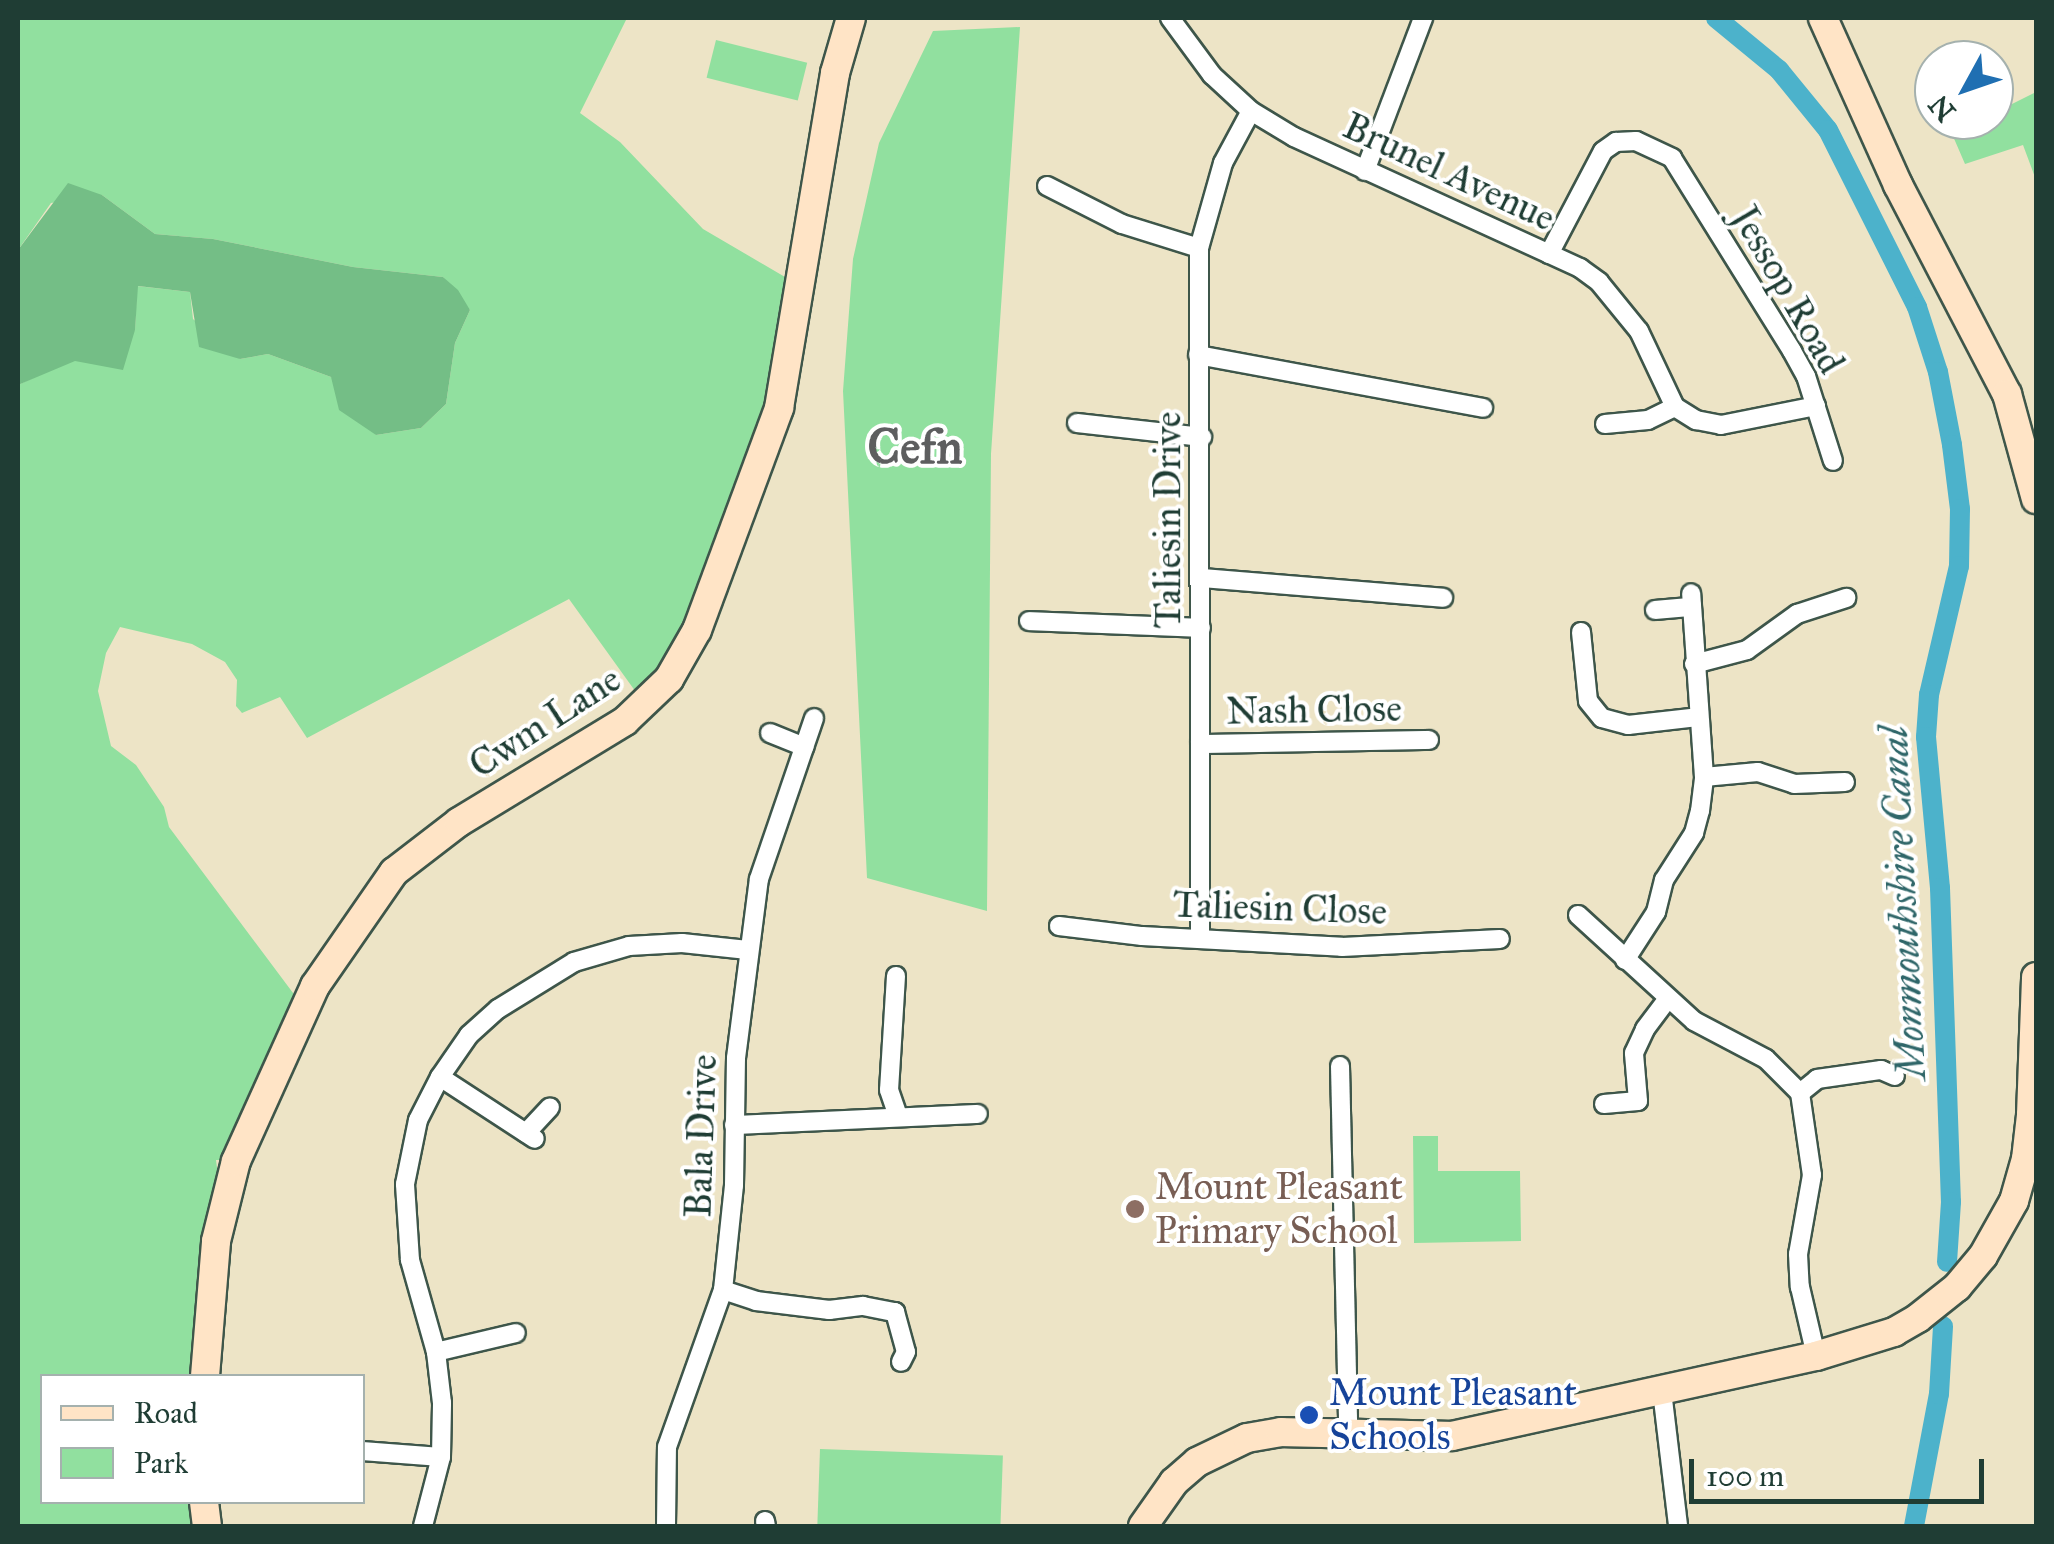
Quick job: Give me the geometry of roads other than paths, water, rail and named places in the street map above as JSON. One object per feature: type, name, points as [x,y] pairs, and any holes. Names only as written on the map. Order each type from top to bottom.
[{"type":"street","name":"Cwm Lane","points":[[205,1374],[216,1241],[236,1162],[315,986],[394,872],[459,822],[626,722],[669,679],[697,630],[779,408],[835,73],[850,18]]},
{"type":"street","name":"Brunel Avenue","points":[[1170,18],[1212,75],[1251,111],[1365,171],[1580,268],[1620,304],[1639,331],[1675,407]]},
{"type":"street","points":[[1365,171],[1423,18]]},
{"type":"street","points":[[1823,18],[1898,185],[2006,394],[2036,498]]},
{"type":"street","name":"Taliesin Drive","points":[[1200,939],[1199,248],[1223,163],[1251,111]]},
{"type":"street","name":"Jessop Road","points":[[1548,254],[1603,152],[1616,142],[1636,140],[1672,158],[1792,350],[1816,406],[1833,461]]},
{"type":"street","points":[[1047,186],[1122,224],[1199,248]]},
{"type":"street","points":[[1198,356],[1483,408]]},
{"type":"street","points":[[1605,424],[1648,420],[1675,407],[1696,420],[1721,424],[1816,406]]},
{"type":"street","points":[[1077,423],[1202,436]]},
{"type":"street","points":[[1202,578],[1443,598]]},
{"type":"street","points":[[1694,664],[1747,650],[1797,614],[1846,598]]},
{"type":"street","points":[[1625,960],[1656,912],[1664,880],[1694,833],[1704,777],[1691,600],[1655,610]]},
{"type":"street","points":[[1029,621],[1202,628]]},
{"type":"street","points":[[1581,632],[1588,701],[1602,718],[1628,725],[1698,717]]},
{"type":"street","name":"Bala Drive","points":[[666,1526],[667,1447],[723,1290],[730,1236],[748,950],[767,848],[814,718]]},
{"type":"street","points":[[770,733],[804,747]]},
{"type":"street","name":"Nash Close","points":[[1200,744],[1429,740]]},
{"type":"street","points":[[1704,777],[1758,772],[1794,784],[1845,782]]},
{"type":"street","points":[[1578,915],[1694,1022],[1766,1060],[1800,1094],[1812,1175],[1798,1254],[1800,1287],[1816,1356]]},
{"type":"street","name":"Taliesin Close","points":[[1059,926],[1342,947],[1500,939]]},
{"type":"street","points":[[423,1526],[441,1457],[442,1403],[436,1352],[410,1260],[405,1184],[418,1120],[440,1077],[469,1034],[498,1009],[574,962],[629,946],[682,943],[748,950]]},
{"type":"street","points":[[896,976],[889,1090],[898,1116]]},
{"type":"street","points":[[1143,1526],[1174,1482],[1197,1462],[1230,1446],[1281,1432],[1452,1436],[1816,1356],[1894,1332],[1918,1318],[1958,1287],[1983,1256],[2014,1201],[2026,1159],[2036,977]]},
{"type":"street","points":[[1604,1104],[1638,1101],[1634,1054],[1645,1029],[1668,999]]},
{"type":"street","points":[[1340,1066],[1348,1432]]},
{"type":"street","points":[[1800,1094],[1817,1079],[1881,1070],[1895,1076]]},
{"type":"street","points":[[440,1077],[530,1136],[550,1107]]},
{"type":"street","points":[[734,1126],[978,1114]]},
{"type":"street","points":[[723,1290],[756,1301],[829,1310],[862,1306],[895,1312],[906,1352],[902,1362]]},
{"type":"street","points":[[436,1352],[516,1334]]},
{"type":"street","points":[[1662,1391],[1678,1526]]},
{"type":"street","points":[[365,1451],[441,1457]]},
{"type":"waterway","name":"Monmouthshire Canal","points":[[1716,18],[1779,70],[1828,130],[1917,307],[1938,372],[1952,445],[1960,509],[1959,566],[1929,695],[1926,737],[1940,888],[1951,1202],[1947,1262]]},
{"type":"waterway","name":"Monmouthshire Canal","points":[[1914,1526],[1939,1394],[1943,1326]]},
{"type":"place","name":"Mount Pleasant Primary School","points":[[1135,1209]]},
{"type":"place","name":"Mount Pleasant Schools","points":[[1309,1415]]},
{"type":"district","name":"Cefn","points":[[915,447]]}]
